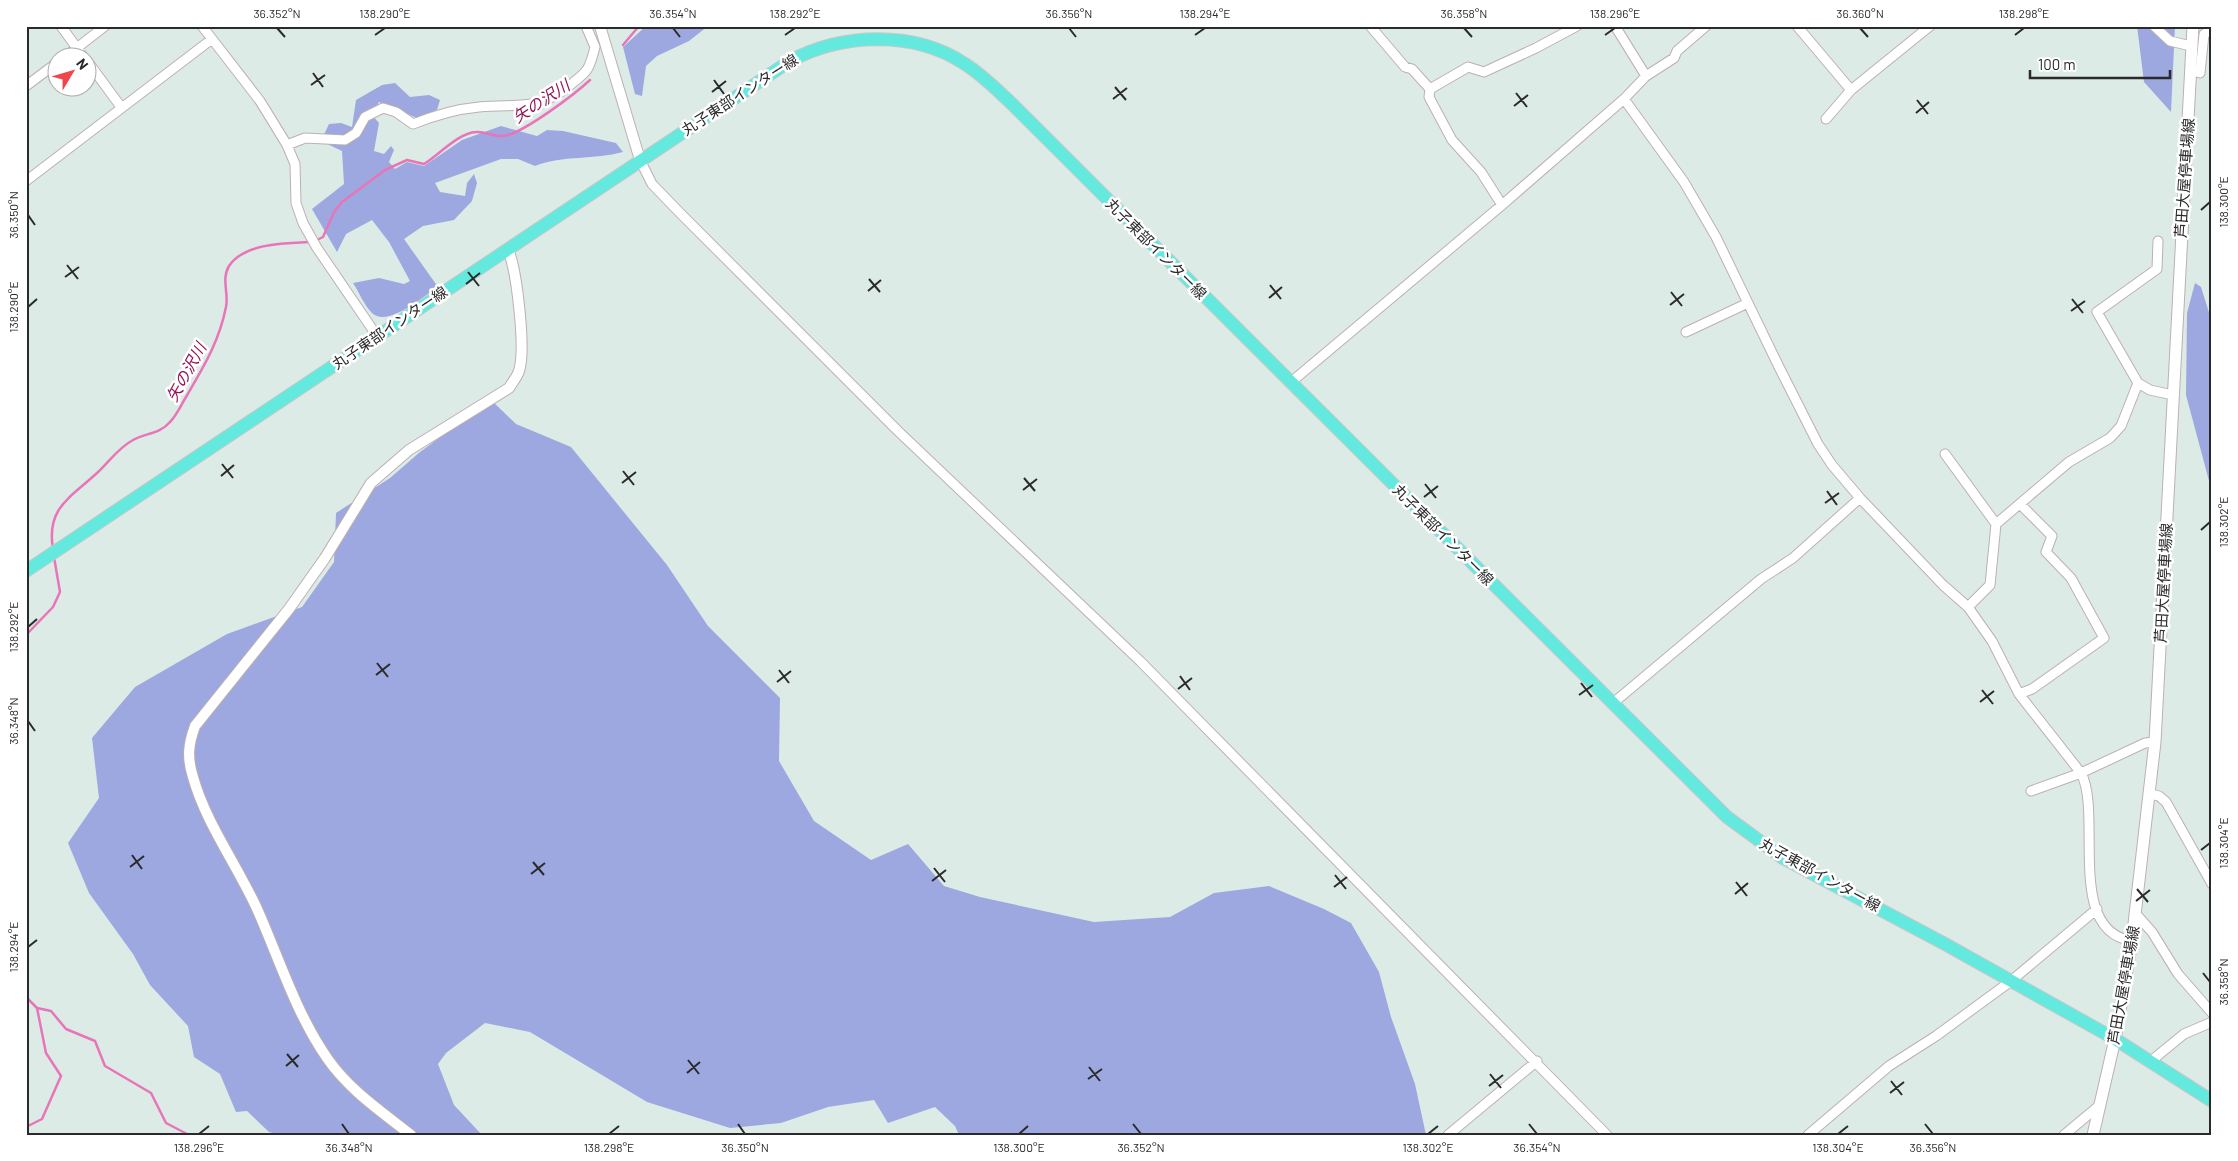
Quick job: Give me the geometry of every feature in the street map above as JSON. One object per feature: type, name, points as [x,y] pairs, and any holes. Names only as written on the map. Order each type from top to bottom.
[{"type":"main road","name":"芦田大屋停車場線","points":[[2093,1135],[2115,1039],[2132,941],[2155,742],[2193,26]]},
{"type":"main road","name":"丸子東部インター線","points":[[26,572],[790,61],[809,51],[843,42],[871,39],[902,42],[933,49],[964,63],[991,84],[1710,802],[1762,844],[1783,858],[2115,1039],[2212,1101]]},
{"type":"street","points":[[61,26],[77,48],[105,26]]},
{"type":"street","points":[[202,26],[260,101],[287,144],[295,164],[296,203],[303,223],[317,248],[377,336]]},
{"type":"street","points":[[287,144],[305,138],[345,140],[356,132],[365,117],[383,108],[396,112],[413,124],[477,107],[546,102],[589,71],[595,47],[586,26]]},
{"type":"street","points":[[600,26],[640,160],[652,184],[898,431],[1140,661],[1607,1135]]},
{"type":"street","points":[[1430,89],[1468,67],[1484,72],[1536,48],[1577,26]]},
{"type":"street","points":[[1615,26],[1646,76]]},
{"type":"street","points":[[1290,383],[1624,99],[1646,76],[1674,58],[1677,51],[1706,26]]},
{"type":"street","points":[[1797,26],[1850,90]]},
{"type":"street","points":[[1826,119],[1850,90],[1930,26]]},
{"type":"street","points":[[2154,26],[2170,41],[2191,46]]},
{"type":"street","points":[[1371,27],[1406,67],[1412,69],[1430,89]]},
{"type":"street","points":[[2192,71],[2200,73],[2204,34],[2212,30]]},
{"type":"street","points":[[26,181],[212,39]]},
{"type":"street","points":[[26,86],[48,70]]},
{"type":"street","points":[[98,76],[121,107]]},
{"type":"street","points":[[1430,89],[1429,96],[1452,140],[1481,172],[1502,204]]},
{"type":"street","points":[[1624,99],[1684,182],[1716,237],[1818,444],[1832,465],[1860,498],[1968,607],[1992,641],[2019,694],[2081,773],[2087,785],[2090,810],[2088,862],[2097,909],[2104,923],[2117,936],[2132,941]]},
{"type":"street","points":[[2158,241],[2157,269],[2098,312],[2138,383],[2150,390],[2173,395]]},
{"type":"street","points":[[411,1135],[361,1097],[332,1064],[309,1029],[289,989],[257,910],[202,802],[193,779],[188,755],[189,744],[195,726],[289,609],[325,558],[371,483],[409,450],[509,388],[519,373],[522,355],[516,280],[508,249]]},
{"type":"street","points":[[1686,332],[1748,303]]},
{"type":"street","points":[[1996,524],[2069,462],[2110,438],[2121,426],[2138,383]]},
{"type":"street","points":[[1945,454],[1996,524],[1990,585],[1968,607]]},
{"type":"street","points":[[1612,704],[1761,580],[1793,558],[1860,498]]},
{"type":"street","points":[[2019,694],[2032,688],[2104,638],[2071,578],[2046,552],[2052,536],[2020,504]]},
{"type":"street","points":[[2031,791],[2081,773],[2145,743],[2155,742]]},
{"type":"street","points":[[2150,794],[2158,796],[2166,802],[2212,884]]},
{"type":"street","points":[[1808,1135],[1889,1066],[1936,1036],[2011,981],[2097,909]]},
{"type":"street","points":[[2136,914],[2152,932],[2178,974],[2212,1013]]},
{"type":"street","points":[[2152,1061],[2184,1034],[2212,1022]]},
{"type":"street","points":[[1448,1135],[1536,1061]]},
{"type":"street","points":[[2064,1135],[2100,1105]]},
{"type":"shaded area","points":[[646,26],[708,26],[689,41],[657,56],[646,66],[642,96],[635,94],[623,47]]},
{"type":"shaded area","points":[[2137,26],[2175,26],[2171,112],[2144,82]]},
{"type":"shaded area","points":[[395,83],[410,97],[429,95],[440,100],[437,110],[417,118],[379,102],[372,115],[379,123],[374,151],[384,154],[391,146],[394,150],[389,162],[395,169],[407,162],[424,166],[462,140],[501,126],[537,136],[547,130],[563,131],[616,143],[623,152],[556,160],[535,166],[518,159],[501,159],[435,183],[440,192],[465,196],[467,183],[474,174],[477,183],[472,201],[454,220],[423,226],[404,239],[438,287],[396,314],[379,317],[369,310],[353,283],[379,278],[404,284],[410,281],[389,242],[372,220],[346,234],[337,252],[312,209],[344,184],[342,151],[321,141],[329,124],[341,123],[352,127],[356,100],[382,85]]},
{"type":"shaded area","points":[[2195,283],[2201,287],[2212,322],[2212,492],[2186,395],[2187,313]]},
{"type":"shaded area","points":[[491,400],[516,424],[571,447],[667,565],[708,626],[780,698],[779,761],[814,821],[871,860],[908,844],[944,886],[980,897],[1094,922],[1170,917],[1214,893],[1269,886],[1324,909],[1351,923],[1379,972],[1391,1017],[1415,1084],[1426,1135],[959,1135],[955,1126],[935,1107],[888,1123],[874,1100],[828,1107],[781,1123],[730,1128],[647,1102],[530,1032],[485,1023],[446,1053],[438,1064],[454,1105],[482,1135],[280,1135],[269,1132],[247,1111],[236,1112],[220,1074],[194,1057],[188,1026],[150,985],[133,954],[89,893],[68,843],[99,798],[92,738],[135,687],[227,634],[302,607],[334,562],[336,513],[390,478],[420,452]]},
{"type":"waterway","name":"矢の沢川","points":[[623,45],[639,26]]},
{"type":"waterway","name":"矢の沢川","points":[[315,241],[323,237],[334,212],[342,202],[385,170],[407,160],[424,164],[456,140],[469,133],[479,132],[500,136],[511,134],[548,113],[590,80]]},
{"type":"waterway","name":"矢の沢川","points":[[53,549],[53,523],[62,505],[69,497],[128,443],[162,429],[177,413],[215,343],[226,307],[225,281],[229,266],[236,258],[255,249],[278,244],[310,242]]},
{"type":"waterway","name":"矢の沢川","points":[[26,635],[53,607],[60,592],[54,557]]},
{"type":"waterway","name":"矢の沢川","points":[[26,997],[37,1008],[46,1053],[61,1076],[42,1119],[26,1127]]},
{"type":"waterway","points":[[37,1008],[51,1011],[66,1029],[95,1041],[105,1066],[151,1093],[166,1123],[189,1135]]}]
